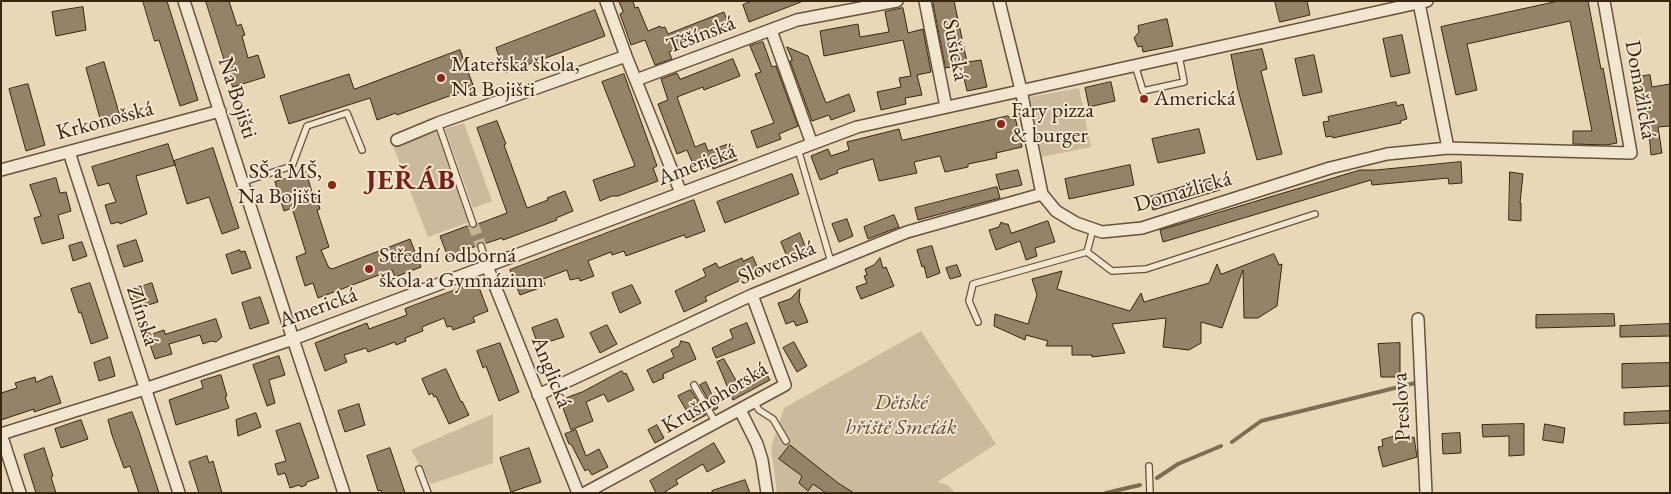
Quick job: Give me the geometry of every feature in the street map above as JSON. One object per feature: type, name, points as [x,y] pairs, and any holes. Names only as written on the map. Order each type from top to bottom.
[{"type":"street","name":"Na Bojišti","points":[[184,1],[344,493]]},
{"type":"street","points":[[606,1],[681,193]]},
{"type":"street","name":"Těšínská","points":[[636,80],[797,20],[897,1]]},
{"type":"street","name":"Sušická","points":[[924,1],[946,107]]},
{"type":"street","points":[[999,1],[1021,90],[1042,194]]},
{"type":"street","name":"Domažlická","points":[[1042,194],[1056,211],[1076,223],[1102,232],[1142,228],[1330,168],[1387,154],[1448,148],[1631,153],[1604,1]]},
{"type":"street","points":[[1423,2],[1448,148]]},
{"type":"street","name":"Americká","points":[[1,434],[145,389],[293,339],[857,127],[1423,2]]},
{"type":"street","points":[[771,30],[812,144]]},
{"type":"street","points":[[397,140],[438,123],[626,56]]},
{"type":"street","name":"Krkonošská","points":[[1,170],[220,111]]},
{"type":"street","name":"Zlínská","points":[[69,152],[179,493]]},
{"type":"street","name":"Slovenská","points":[[538,395],[752,295],[831,262],[907,232],[1042,194]]},
{"type":"street","name":"Anglická","points":[[487,266],[578,493]]},
{"type":"street","name":"Krušnohorská","points":[[585,493],[785,384],[752,295]]},
{"type":"street","name":"Preslova","points":[[1418,319],[1426,493]]},
{"type":"street","points":[[740,410],[757,444],[762,460],[767,493]]},
{"type":"street","points":[[1,434],[20,493]]},
{"type":"lane","points":[[1135,66],[1143,91],[1184,82],[1179,56]]},
{"type":"lane","points":[[243,182],[292,166],[306,126],[347,113],[362,150]]},
{"type":"lane","points":[[438,123],[474,224]]},
{"type":"lane","points":[[797,149],[831,262]]},
{"type":"lane","points":[[1087,252],[1112,271],[1146,269],[1315,214]]},
{"type":"lane","points":[[1087,252],[1093,229]]},
{"type":"lane","points":[[481,246],[487,266]]},
{"type":"lane","points":[[978,322],[970,301],[973,284],[1087,252]]},
{"type":"lane","points":[[694,385],[716,423]]},
{"type":"lane","points":[[754,402],[759,410],[773,419],[786,441]]},
{"type":"lane","points":[[1149,466],[1150,493]]},
{"type":"lane","points":[[418,468],[428,493]]},
{"type":"green space","points":[[1079,88],[1091,147],[1042,157],[1030,97]]},
{"type":"green space","points":[[464,123],[492,201],[473,208],[445,129]]},
{"type":"green space","points":[[437,132],[469,222],[428,237],[393,146]]},
{"type":"green space","name":"Dětské hřiště Smeťák","points":[[921,331],[996,444],[937,482],[948,485],[955,493],[777,493],[771,448],[784,408]]},
{"type":"green space","points":[[493,414],[493,463],[431,484],[411,450]]},
{"type":"building","points":[[143,1],[167,1],[198,100],[180,106],[159,40],[155,41]]},
{"type":"building","points":[[206,1],[229,1],[237,26],[241,24],[245,35],[242,36],[248,58],[258,55],[265,77],[233,87]]},
{"type":"building","points":[[619,1],[633,1],[635,8],[638,7],[648,31],[660,26],[661,28],[665,27],[668,34],[724,12],[730,29],[669,52],[672,59],[655,65],[645,40],[631,45],[620,14],[623,12]]},
{"type":"building","points":[[752,1],[801,2],[749,22],[743,5]]},
{"type":"building","points":[[933,1],[954,1],[967,62],[981,60],[987,87],[967,91],[961,65],[946,68]]},
{"type":"building","points":[[1275,1],[1307,1],[1310,15],[1280,22]]},
{"type":"building","points":[[1559,1],[1588,1],[1617,143],[1606,145],[1573,144],[1573,131],[1592,131],[1570,21],[1467,44],[1477,90],[1456,95],[1441,27]]},
{"type":"building","points":[[83,7],[86,30],[56,36],[52,12]]},
{"type":"building","points":[[903,8],[908,33],[923,29],[931,72],[917,75],[922,95],[905,98],[906,104],[881,110],[877,92],[901,87],[899,78],[911,76],[903,40],[824,56],[820,31],[858,24],[860,37],[889,32],[885,12]]},
{"type":"building","points":[[595,10],[605,36],[505,73],[496,48]]},
{"type":"building","points":[[1167,19],[1173,46],[1143,52],[1142,46],[1138,47],[1134,38],[1139,32],[1138,26]]},
{"type":"building","points":[[1402,35],[1410,73],[1391,77],[1383,39]]},
{"type":"building","points":[[763,42],[772,67],[776,66],[798,126],[779,134],[781,139],[757,148],[751,131],[774,123],[755,74],[761,72],[750,46]]},
{"type":"building","points":[[787,47],[808,56],[826,103],[849,94],[855,111],[831,120],[829,115],[812,121],[790,61],[792,60]]},
{"type":"building","points":[[1262,49],[1267,69],[1261,71],[1282,154],[1257,160],[1238,90],[1231,55]]},
{"type":"building","points":[[460,50],[473,85],[463,89],[463,91],[397,115],[396,113],[377,120],[370,98],[289,124],[280,96],[349,74],[354,89]]},
{"type":"building","points":[[1314,55],[1322,92],[1303,96],[1295,59]]},
{"type":"building","points":[[733,59],[740,76],[704,90],[703,87],[677,97],[695,147],[705,143],[708,151],[731,143],[737,160],[713,169],[711,163],[695,169],[687,150],[677,154],[658,104],[668,100],[661,79],[677,73],[680,79]]},
{"type":"building","points":[[104,62],[122,123],[103,129],[86,68]]},
{"type":"building","points":[[624,74],[657,166],[653,168],[658,181],[600,201],[593,180],[635,166],[602,82]]},
{"type":"building","points":[[1650,75],[1652,87],[1670,84],[1670,126],[1658,127],[1662,153],[1651,155],[1647,111],[1644,110],[1638,77]]},
{"type":"building","points":[[1111,82],[1115,101],[1089,107],[1085,88]]},
{"type":"building","points":[[28,84],[45,145],[26,151],[9,89]]},
{"type":"building","points":[[1396,102],[1397,106],[1403,104],[1407,119],[1400,121],[1401,123],[1333,138],[1332,136],[1326,137],[1323,122],[1329,121],[1328,117]]},
{"type":"building","points":[[1008,116],[1011,118],[1015,117],[1022,147],[996,153],[997,158],[968,164],[968,167],[945,172],[940,156],[914,162],[917,173],[879,181],[873,159],[839,169],[838,173],[820,180],[811,156],[828,149],[831,156],[849,150],[847,142],[899,129],[902,140]]},
{"type":"building","points":[[497,121],[527,208],[565,191],[573,211],[556,218],[557,220],[503,240],[502,238],[487,243],[479,242],[476,246],[448,257],[440,236],[467,226],[475,228],[478,224],[507,213],[477,128]]},
{"type":"building","points":[[1199,129],[1205,153],[1158,163],[1152,139]]},
{"type":"building","points":[[168,144],[175,165],[136,176],[147,214],[120,224],[119,222],[111,224],[105,205],[116,202],[109,183],[98,186],[92,167]]},
{"type":"building","points":[[213,148],[239,228],[222,234],[209,197],[187,204],[174,161]]},
{"type":"building","points":[[1461,162],[1462,183],[1449,184],[1448,178],[1372,185],[1371,180],[1163,242],[1160,230],[1360,170]]},
{"type":"building","points":[[1130,165],[1134,185],[1069,199],[1065,179]]},
{"type":"building","points":[[1018,170],[1022,185],[1000,190],[996,175]]},
{"type":"building","points":[[306,172],[320,209],[317,210],[329,247],[321,250],[329,268],[332,269],[410,239],[421,267],[395,277],[392,270],[318,298],[313,283],[305,286],[296,257],[306,253],[292,208],[284,211],[275,182]]},
{"type":"building","points":[[1510,172],[1523,174],[1520,203],[1521,221],[1509,220]]},
{"type":"building","points":[[792,174],[799,194],[725,223],[717,202]]},
{"type":"building","points":[[1216,177],[1220,190],[1153,210],[1149,197]]},
{"type":"building","points":[[56,178],[60,193],[66,192],[71,211],[58,215],[64,238],[42,244],[34,218],[41,216],[30,185]]},
{"type":"building","points":[[997,187],[1000,198],[918,220],[915,208]]},
{"type":"building","points":[[694,200],[705,231],[686,238],[684,235],[626,256],[624,251],[612,255],[611,252],[588,261],[594,276],[580,281],[579,278],[570,280],[567,270],[543,279],[545,286],[520,295],[510,270]]},
{"type":"building","points":[[894,215],[899,227],[868,239],[864,227]]},
{"type":"building","points":[[847,219],[853,236],[839,242],[832,224]]},
{"type":"building","points":[[1048,221],[1055,242],[1035,248],[1037,256],[1026,260],[1020,241],[996,250],[989,230],[999,227],[1001,222],[1008,224],[1011,233]]},
{"type":"building","points":[[800,233],[808,254],[789,262],[781,242]]},
{"type":"building","points":[[136,240],[143,261],[124,267],[117,246]]},
{"type":"building","points":[[82,242],[87,256],[73,261],[69,246]]},
{"type":"building","points":[[932,246],[940,273],[927,278],[917,250]]},
{"type":"building","points":[[240,250],[240,252],[245,251],[251,268],[232,274],[226,255]]},
{"type":"building","points":[[1274,254],[1279,265],[1282,264],[1277,306],[1258,318],[1244,318],[1243,270],[1222,328],[1201,322],[1201,343],[1189,350],[1163,347],[1166,318],[1112,324],[1125,353],[1092,357],[1092,355],[1072,355],[1072,346],[1046,346],[1048,341],[1026,335],[1025,340],[994,326],[995,314],[1028,324],[1037,295],[1032,279],[1062,271],[1057,289],[1130,311],[1141,293],[1144,302],[1209,283],[1217,264],[1221,274]]},
{"type":"building","points":[[753,257],[760,273],[705,297],[707,301],[684,312],[675,291],[706,276],[703,269],[716,263],[719,268],[742,258],[743,261]]},
{"type":"building","points":[[880,258],[883,268],[886,267],[894,286],[861,299],[856,287],[867,283],[864,276],[867,275],[865,269],[874,265]]},
{"type":"building","points":[[957,265],[961,276],[950,279],[946,268]]},
{"type":"building","points":[[477,282],[488,311],[473,317],[475,322],[453,330],[451,326],[447,327],[444,318],[422,327],[423,331],[405,338],[406,341],[396,345],[395,342],[368,352],[366,348],[344,355],[347,362],[325,371],[315,343],[367,323],[369,329],[407,315],[405,309]]},
{"type":"building","points":[[90,283],[108,338],[91,344],[81,312],[79,313],[71,289]]},
{"type":"building","points":[[152,283],[158,302],[138,308],[132,290]]},
{"type":"building","points":[[632,285],[641,303],[620,313],[612,293]]},
{"type":"building","points":[[800,289],[799,301],[808,322],[796,326],[794,321],[786,324],[778,303],[790,299]]},
{"type":"building","points":[[260,297],[269,323],[250,329],[242,303]]},
{"type":"building","points":[[1614,314],[1615,326],[1536,328],[1536,315]]},
{"type":"building","points":[[216,319],[222,337],[216,342],[211,341],[203,344],[200,335],[169,344],[172,354],[155,359],[147,336],[164,330],[165,334]]},
{"type":"building","points":[[557,319],[564,337],[538,345],[532,328]]},
{"type":"building","points":[[747,323],[755,343],[716,358],[712,348],[733,338],[730,330]]},
{"type":"building","points":[[1670,324],[1670,336],[1620,337],[1620,326]]},
{"type":"building","points":[[607,325],[617,344],[600,353],[590,333]]},
{"type":"building","points":[[681,341],[689,343],[696,359],[663,374],[664,378],[653,383],[647,370],[674,357],[671,350],[679,346]]},
{"type":"building","points":[[794,342],[807,366],[797,372],[783,348]]},
{"type":"building","points":[[500,343],[519,392],[499,401],[486,366],[483,368],[477,351]]},
{"type":"building","points":[[1400,343],[1400,377],[1381,377],[1378,344]]},
{"type":"building","points":[[279,356],[285,375],[269,380],[275,403],[267,406],[253,365]]},
{"type":"building","points":[[110,357],[115,376],[99,381],[94,363]]},
{"type":"building","points":[[724,359],[738,384],[764,370],[770,380],[733,400],[717,362]]},
{"type":"building","points":[[1670,363],[1670,386],[1622,388],[1622,364]]},
{"type":"building","points":[[446,369],[469,415],[449,424],[436,396],[434,397],[432,393],[429,395],[422,379]]},
{"type":"building","points":[[622,371],[624,374],[626,373],[634,390],[608,402],[604,394],[586,402],[593,421],[571,430],[560,400],[582,392]]},
{"type":"building","points":[[221,375],[229,408],[176,425],[169,400],[203,388],[201,381]]},
{"type":"building","points":[[52,376],[61,403],[34,412],[34,409],[1,420],[1,393],[17,388],[15,383],[35,377],[36,382]]},
{"type":"building","points":[[706,382],[718,408],[714,410],[700,385]]},
{"type":"building","points":[[690,390],[706,415],[693,422],[678,396]]},
{"type":"building","points":[[359,404],[365,425],[345,432],[338,411]]},
{"type":"building","points":[[1670,411],[1670,423],[1624,425],[1624,413]]},
{"type":"building","points":[[132,412],[159,493],[139,493],[130,466],[124,468],[112,435],[108,420]]},
{"type":"building","points":[[256,413],[261,427],[238,436],[236,420]]},
{"type":"building","points":[[81,420],[88,439],[61,448],[55,429]]},
{"type":"building","points":[[300,423],[319,478],[307,482],[306,485],[301,487],[299,485],[290,488],[285,473],[278,475],[275,464],[286,461],[276,431]]},
{"type":"building","points":[[1524,424],[1524,455],[1509,456],[1509,436],[1483,437],[1482,425]]},
{"type":"building","points":[[1545,424],[1565,428],[1563,443],[1543,440]]},
{"type":"building","points":[[657,425],[664,438],[655,443],[648,430]]},
{"type":"building","points":[[576,430],[586,456],[599,449],[608,467],[592,475],[588,469],[585,471],[565,434]]},
{"type":"building","points":[[1460,433],[1461,453],[1443,454],[1442,434]]},
{"type":"building","points":[[1399,435],[1400,441],[1414,437],[1417,457],[1383,467],[1378,447],[1383,446],[1382,440]]},
{"type":"building","points":[[714,443],[725,462],[707,472],[703,464],[676,480],[678,484],[663,493],[656,493],[650,481]]},
{"type":"building","points":[[790,445],[838,483],[854,493],[826,493],[813,484],[808,491],[799,483],[802,476],[779,459]]},
{"type":"building","points":[[44,448],[56,493],[36,493],[24,455]]},
{"type":"building","points":[[390,448],[405,493],[382,493],[381,490],[378,491],[367,456]]},
{"type":"building","points":[[529,448],[541,482],[511,492],[500,458]]},
{"type":"building","points":[[207,456],[209,463],[213,461],[222,493],[199,493],[189,462]]},
{"type":"building","points":[[745,480],[750,493],[712,493],[712,491]]},
{"type":"waterway","points":[[1232,442],[1261,421],[1415,383]]},
{"type":"waterway","points":[[1157,478],[1178,464],[1221,446]]},
{"type":"waterway","points":[[1106,493],[1140,485]]},
{"type":"tunnel","points":[[473,224],[481,246]]},
{"type":"place","name":"Mateřská škola, Na Bojišti","points":[[441,78]]},
{"type":"place","name":"Americká","points":[[1144,99]]},
{"type":"place","name":"Fary pizza & burger","points":[[1001,124]]},
{"type":"place","name":"SŠ a MŠ, Na Bojišti","points":[[332,185]]},
{"type":"place","name":"Střední odborná škola a Gymnázium","points":[[369,269]]},
{"type":"district","name":"JEŘÁB","points":[[411,181]]}]
